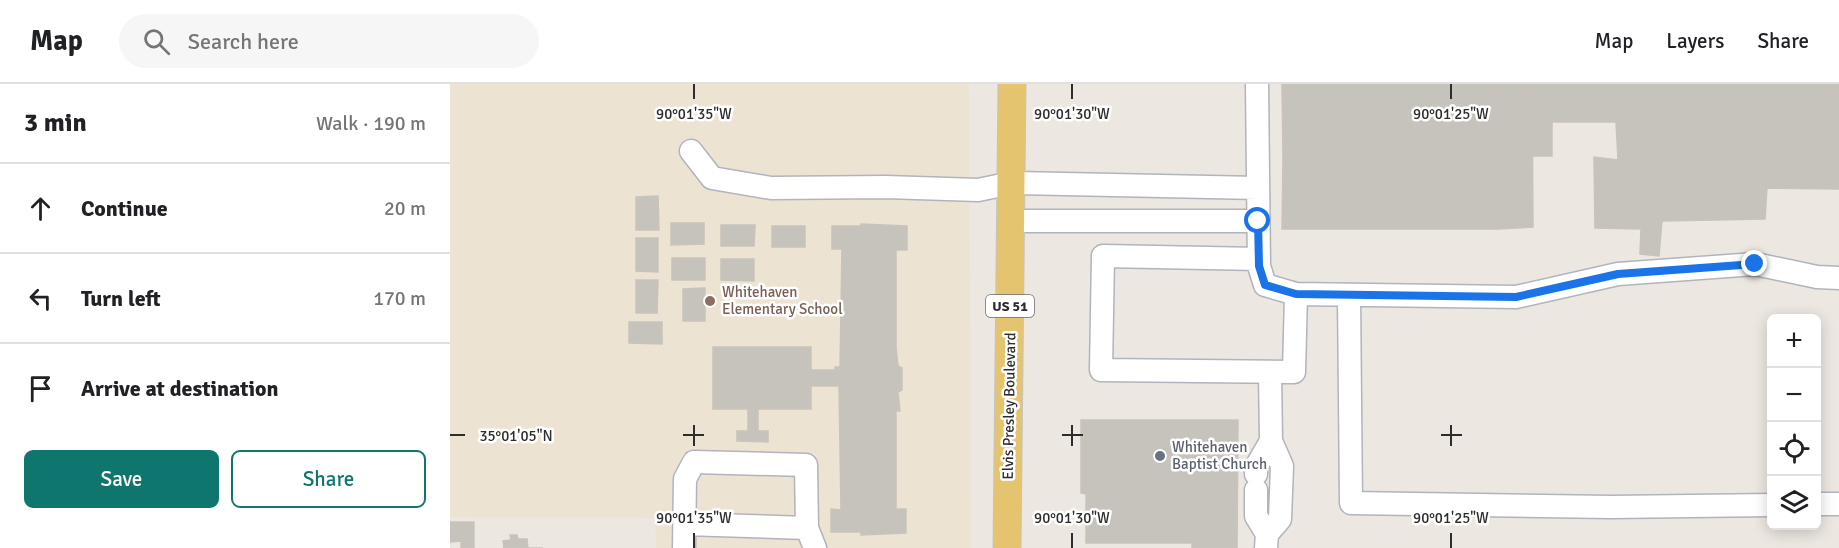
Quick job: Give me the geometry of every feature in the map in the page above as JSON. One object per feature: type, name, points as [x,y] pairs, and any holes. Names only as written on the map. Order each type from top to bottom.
[{"type":"main road","name":"Elvis Presley Boulevard","points":[[1007,548],[1012,84]]},
{"type":"street","points":[[1257,84],[1259,259],[1265,285],[1296,294],[1516,297],[1618,274],[1755,264],[1817,277],[1839,278]]},
{"type":"street","points":[[691,151],[712,178],[771,188],[886,187],[978,190],[1012,183],[1258,188]]},
{"type":"street","points":[[1012,221],[1258,221]]},
{"type":"street","points":[[1259,259],[1103,256],[1101,370],[1294,372],[1296,294]]},
{"type":"street","points":[[1349,296],[1351,503],[1611,507],[1767,505]]},
{"type":"street","points":[[1267,541],[1280,519],[1282,476],[1282,466],[1271,441],[1270,372]]},
{"type":"street","points":[[1267,541],[1256,516],[1256,467],[1271,441]]},
{"type":"street","points":[[684,548],[685,479],[694,462],[806,465],[811,538],[685,524]]},
{"type":"street","points":[[1821,504],[1839,504]]},
{"type":"shaded area","name":"Whitehaven Elementary School","points":[[450,84],[969,84],[971,548],[656,548],[655,518],[450,517]]},
{"type":"building","points":[[1282,84],[1498,84],[1498,156],[1283,157]]},
{"type":"building","points":[[1498,84],[1532,84],[1533,227],[1499,229]]},
{"type":"building","points":[[1532,84],[1839,84],[1839,189],[1767,188],[1765,219],[1662,221],[1659,256],[1640,254],[1641,229],[1595,228],[1594,157],[1618,160],[1616,122],[1552,122],[1552,156],[1533,156]]},
{"type":"building","points":[[1498,156],[1499,229],[1282,229],[1283,157]]},
{"type":"building","points":[[658,196],[659,230],[636,230],[636,197]]},
{"type":"building","points":[[671,223],[704,223],[704,244],[671,245]]},
{"type":"building","points":[[861,224],[907,226],[907,250],[896,250],[896,347],[898,366],[902,368],[902,390],[898,392],[900,411],[896,411],[896,509],[906,509],[906,533],[861,535],[861,532],[831,532],[831,509],[841,510],[839,386],[811,386],[811,409],[758,409],[758,431],[768,431],[768,442],[737,441],[737,431],[748,431],[748,409],[713,409],[713,347],[811,347],[811,370],[835,370],[835,367],[840,367],[842,249],[832,249],[832,226],[861,226]]},
{"type":"building","points":[[721,225],[755,225],[754,246],[721,246]]},
{"type":"building","points":[[772,226],[805,226],[805,247],[772,247]]},
{"type":"building","points":[[636,238],[658,238],[658,272],[636,271]]},
{"type":"building","points":[[672,258],[705,258],[705,280],[672,280]]},
{"type":"building","points":[[721,259],[754,259],[754,281],[721,280]]},
{"type":"building","points":[[636,280],[658,280],[657,313],[636,313]]},
{"type":"building","points":[[705,288],[705,321],[683,321],[683,289]]},
{"type":"building","points":[[629,322],[662,322],[662,344],[629,343]]},
{"type":"building","name":"Whitehaven Baptist Church","points":[[1081,420],[1238,420],[1237,548],[1192,548],[1192,543],[1086,543],[1086,494],[1081,493]]},
{"type":"building","points":[[450,522],[474,522],[474,548],[461,548],[461,541],[450,542]]},
{"type":"building","points":[[510,535],[517,535],[518,539],[527,539],[528,548],[504,548],[503,541],[511,540]]},
{"type":"place","name":"Whitehaven Elementary School","points":[[710,301]]},
{"type":"place","name":"Whitehaven Baptist Church","points":[[1160,456]]},
{"type":"route","points":[[1258,221],[1259,266],[1265,285],[1296,294],[1516,297],[1618,274],[1755,264]]}]
